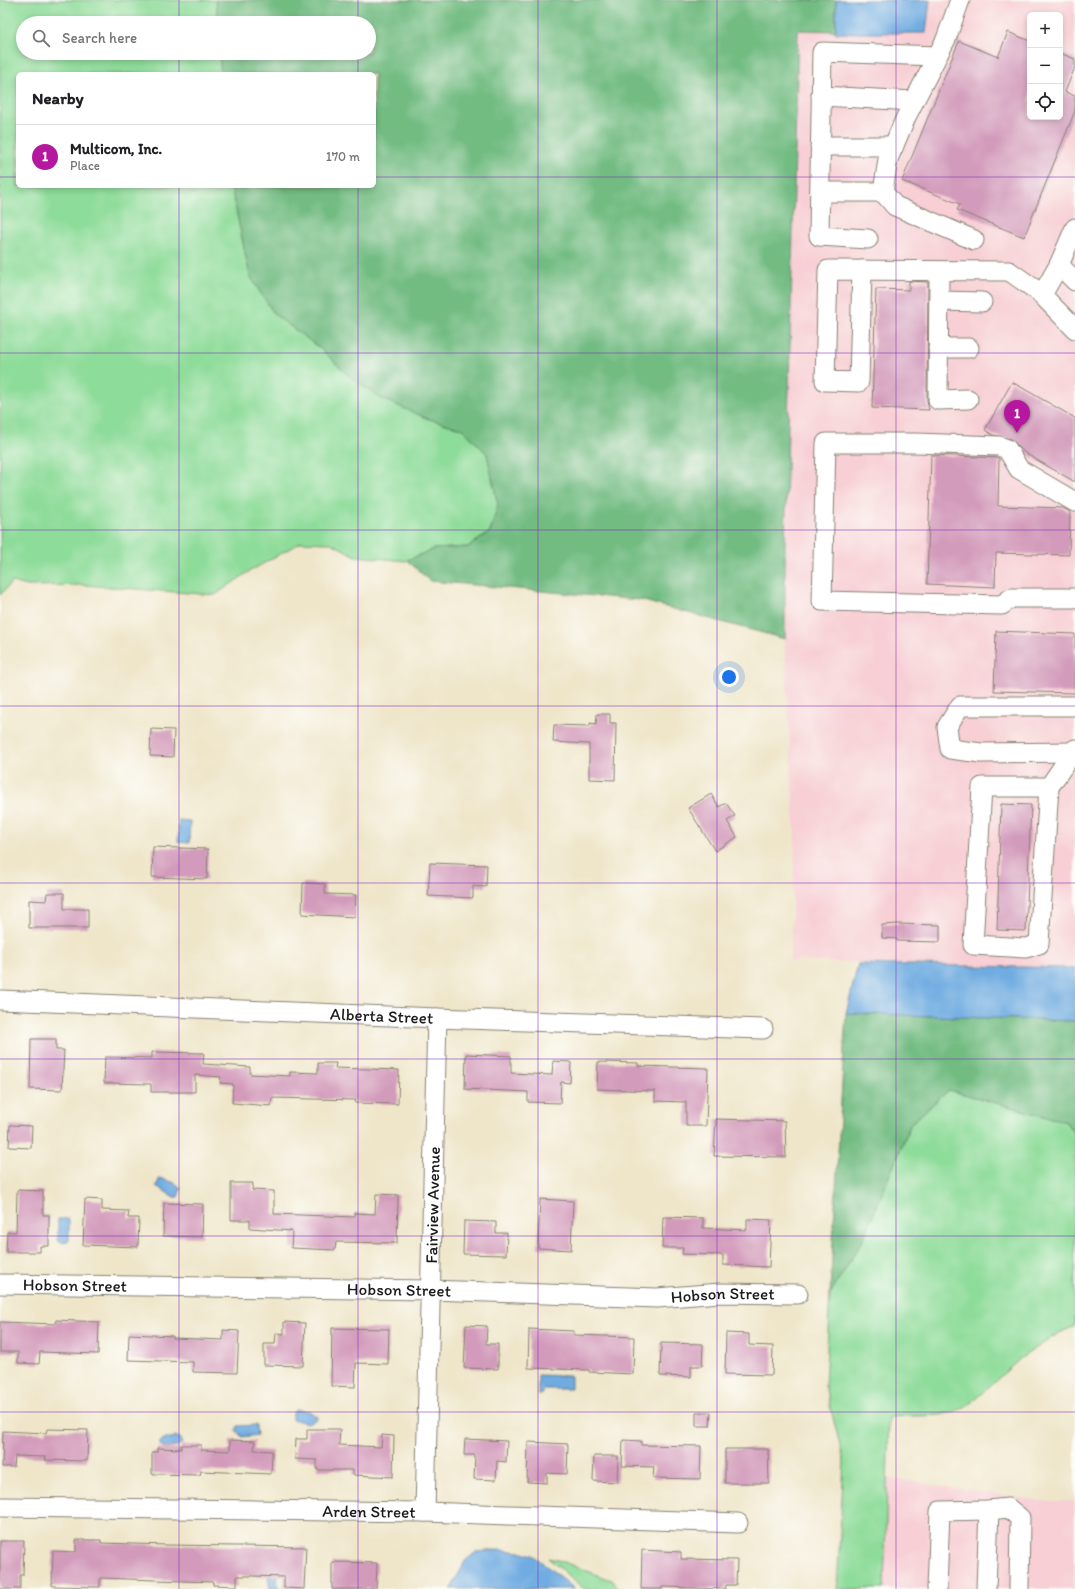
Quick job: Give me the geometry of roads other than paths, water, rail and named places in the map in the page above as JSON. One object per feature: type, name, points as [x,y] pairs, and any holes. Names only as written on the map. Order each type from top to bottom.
[{"type":"street","points":[[960,0],[946,39],[914,101],[888,159],[883,192],[895,206],[974,240]]},
{"type":"street","points":[[868,239],[819,236],[822,52],[937,56]]},
{"type":"street","points":[[821,96],[914,101]]},
{"type":"street","points":[[820,146],[894,146]]},
{"type":"street","points":[[820,192],[883,192]]},
{"type":"street","points":[[1042,295],[1059,265],[1075,228]]},
{"type":"street","points":[[1059,265],[1075,282]]},
{"type":"street","points":[[862,270],[858,382],[825,381],[828,270],[862,270],[939,271],[1009,271],[1042,295],[1075,329]]},
{"type":"street","points":[[939,271],[938,400],[968,399]]},
{"type":"street","points":[[939,301],[982,302]]},
{"type":"street","points":[[938,348],[969,348]]},
{"type":"street","points":[[1075,502],[1019,469],[1007,449],[999,446],[916,443],[826,443],[822,602],[1002,605],[1011,598],[1075,598]]},
{"type":"street","points":[[1074,751],[982,753],[950,749],[947,727],[960,706],[1075,706]]},
{"type":"street","points":[[1049,787],[982,787],[973,945],[1026,948],[1039,944],[1049,787],[1074,751]]},
{"type":"street","name":"Alberta Street","points":[[0,1000],[437,1018],[763,1029]]},
{"type":"street","name":"Fairview Avenue","points":[[425,1512],[437,1018]]},
{"type":"street","name":"Hobson Street","points":[[0,1284],[431,1290],[657,1298],[720,1293],[798,1294]]},
{"type":"street","name":"Arden Street","points":[[0,1507],[425,1512],[738,1523]]},
{"type":"street","points":[[937,1589],[940,1511],[1008,1508],[1020,1518],[1019,1589]]},
{"type":"street","points":[[986,1589],[989,1510]]},
{"type":"water","points":[[836,0],[930,0],[926,33],[836,33]]},
{"type":"water","points":[[179,820],[190,821],[189,843],[178,842]]},
{"type":"water","points":[[858,964],[1075,968],[1075,1021],[846,1013]]},
{"type":"water","points":[[160,1178],[175,1183],[181,1188],[178,1197],[174,1197],[156,1186]]},
{"type":"water","points":[[58,1219],[69,1219],[69,1240],[64,1243],[58,1240]]},
{"type":"water","points":[[538,1375],[571,1376],[571,1389],[543,1389],[543,1394],[538,1394]]},
{"type":"water","points":[[296,1410],[309,1411],[317,1417],[317,1419],[307,1423],[292,1419],[292,1413]]},
{"type":"water","points":[[256,1425],[257,1435],[242,1437],[236,1430],[238,1426]]},
{"type":"water","points":[[175,1436],[180,1438],[182,1443],[177,1447],[163,1447],[160,1445],[160,1441],[163,1439],[171,1439]]},
{"type":"water","points":[[498,1550],[523,1552],[533,1555],[575,1589],[451,1589],[465,1561],[476,1552]]},
{"type":"water","points":[[268,1577],[278,1577],[277,1585],[280,1589],[270,1589]]},
{"type":"place","name":"Multicom, Inc.","points":[[1017,433]]}]
